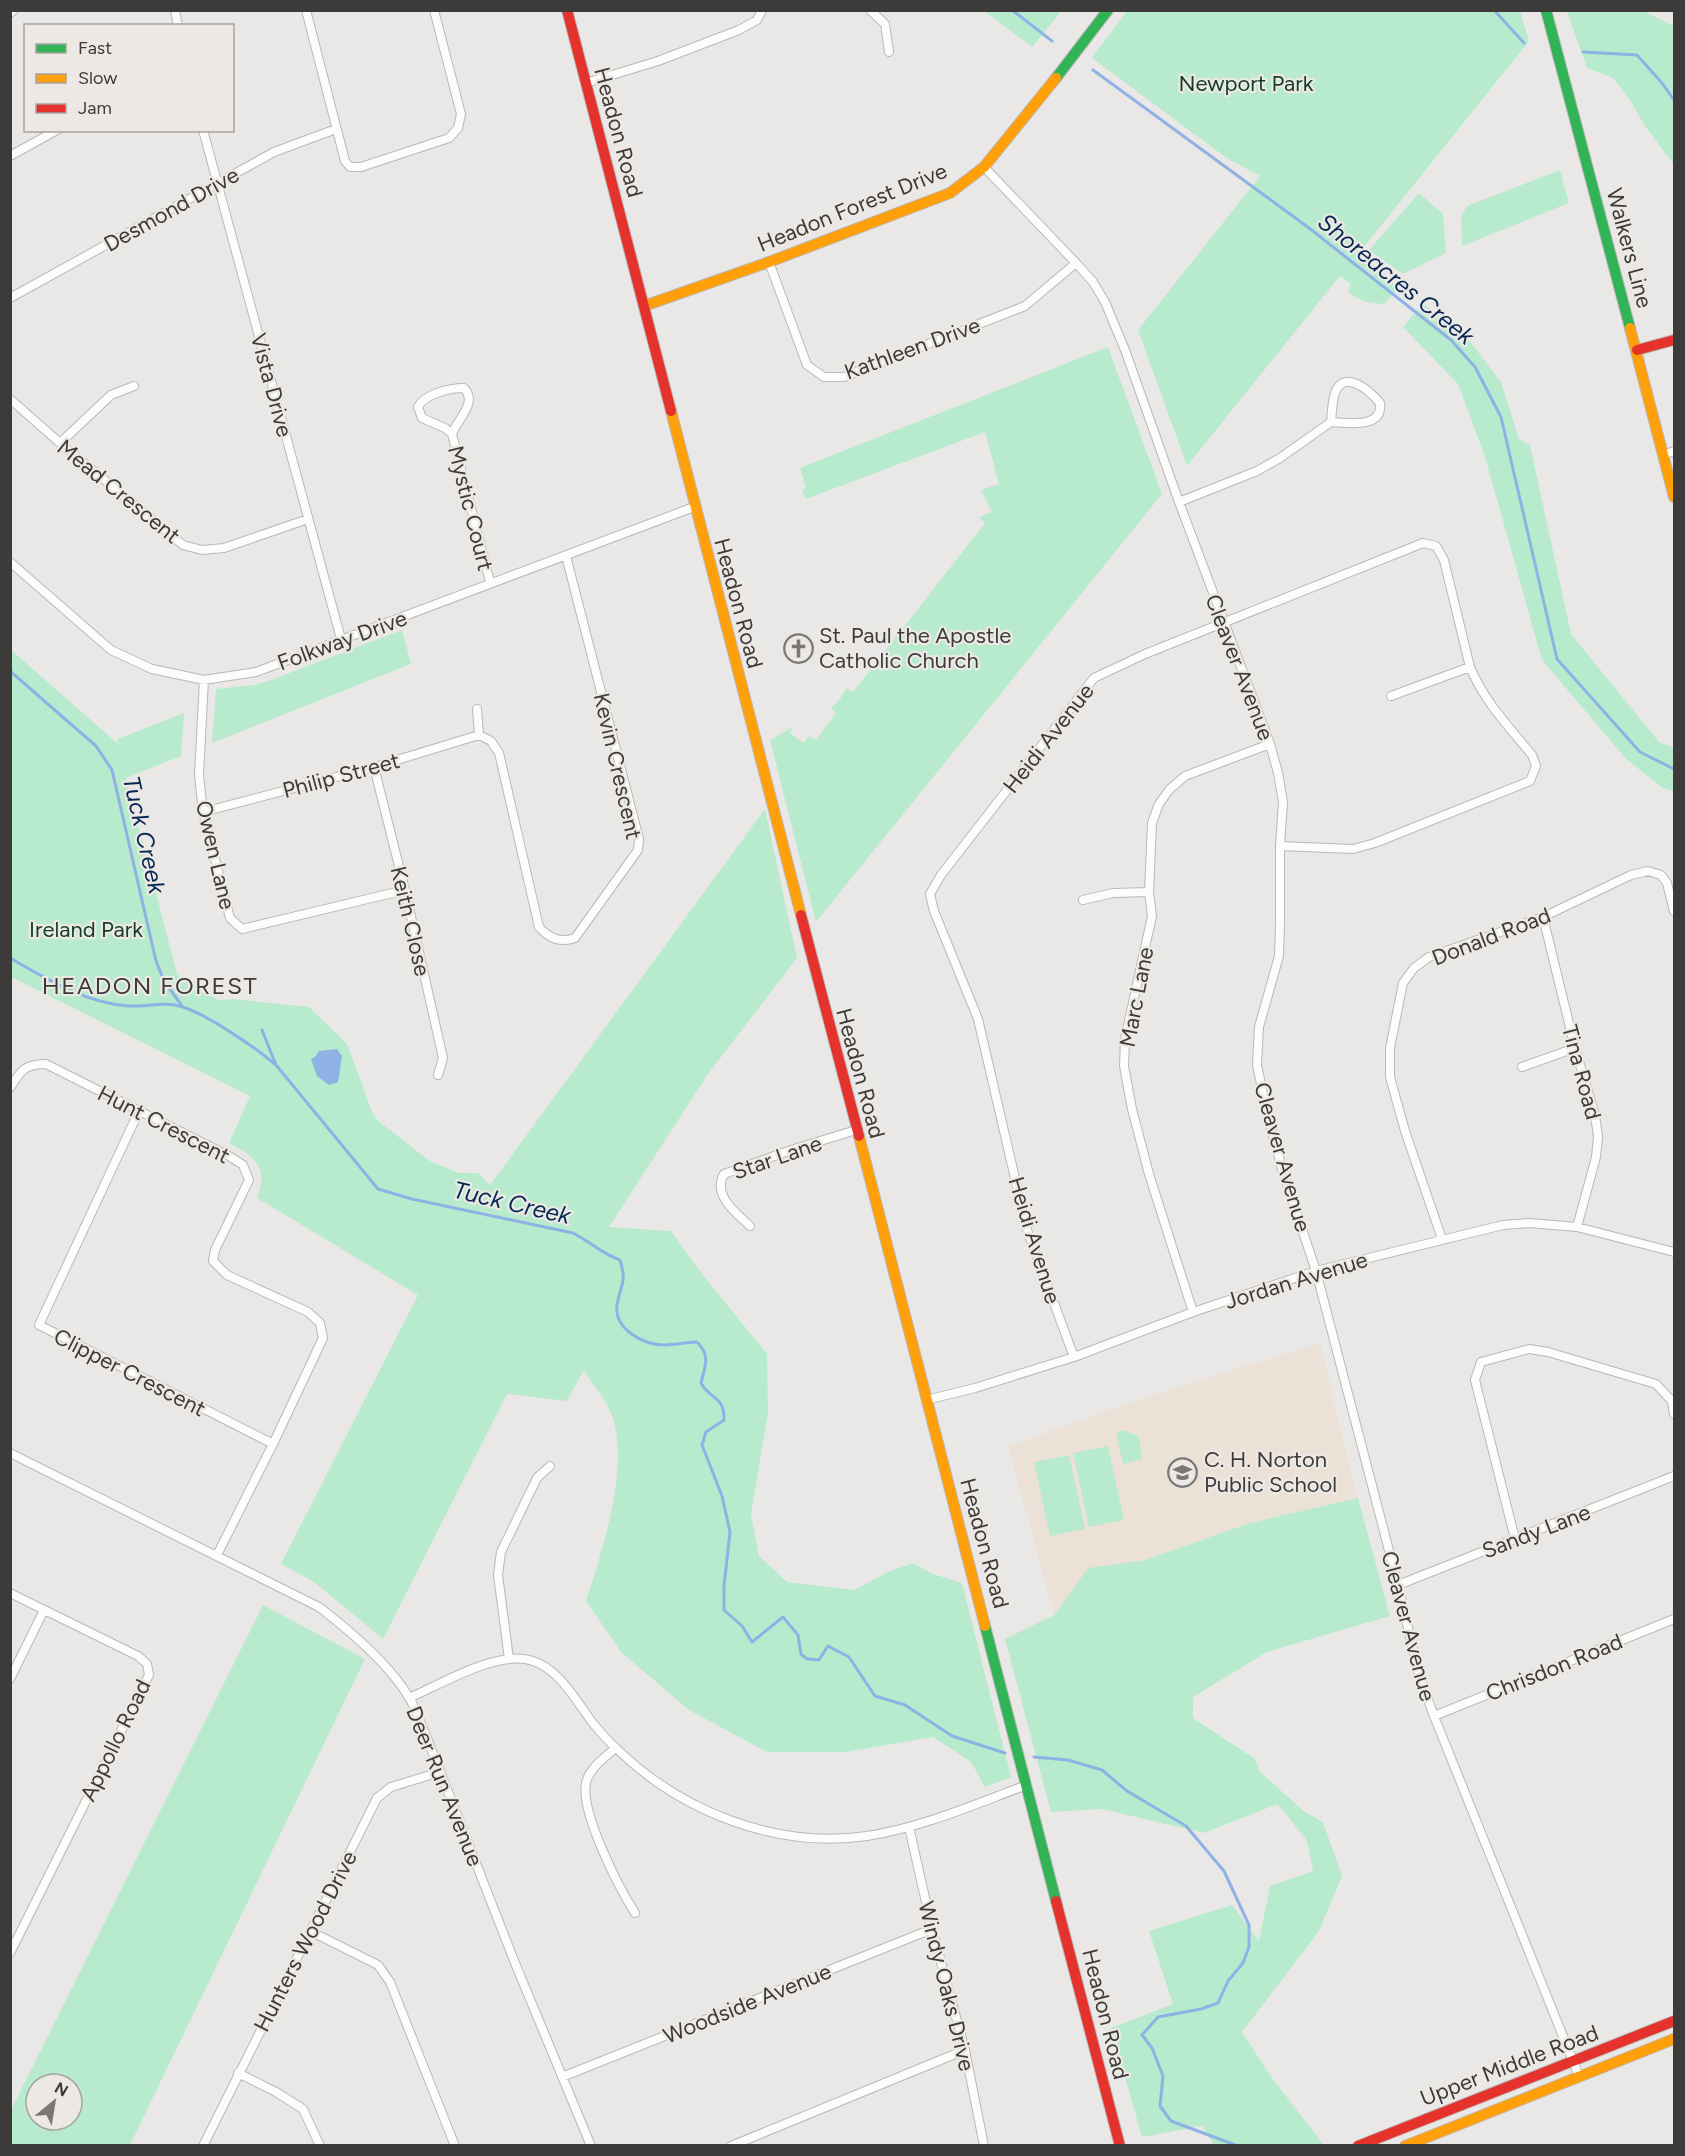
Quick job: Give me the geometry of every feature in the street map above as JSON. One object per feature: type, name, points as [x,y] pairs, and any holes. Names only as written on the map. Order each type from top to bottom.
[{"type":"street","points":[[10,13],[15,10]]},
{"type":"street","points":[[306,10],[336,129],[345,161],[350,167],[361,167],[449,138],[459,128],[461,114],[434,10]]},
{"type":"street","name":"Headon Road","points":[[567,10],[1120,2145]]},
{"type":"street","points":[[586,83],[658,61],[739,30],[757,20],[762,10]]},
{"type":"street","points":[[870,10],[885,24],[889,52]]},
{"type":"street","name":"Headon Forest Drive","points":[[644,306],[769,262],[950,193],[984,167],[1108,10]]},
{"type":"street","name":"Walkers Line","points":[[1546,10],[1674,497]]},
{"type":"street","name":"Desmond Drive","points":[[10,298],[274,152],[336,129]]},
{"type":"street","points":[[10,156],[53,132]]},
{"type":"street","name":"Vista Drive","points":[[204,132],[341,639]]},
{"type":"street","name":"Cleaver Avenue","points":[[984,167],[1093,282],[1117,328],[1179,502],[1270,744],[1283,802],[1280,846],[1279,956],[1259,1027],[1257,1065],[1267,1113],[1282,1169],[1316,1271],[1398,1585],[1419,1676],[1579,2076]]},
{"type":"street","name":"Kathleen Drive","points":[[769,262],[807,365],[824,377],[844,377],[1025,306],[1076,263]]},
{"type":"street","points":[[1637,350],[1674,340]]},
{"type":"street","points":[[1179,502],[1273,463],[1331,422],[1369,422],[1381,411],[1380,403],[1358,383],[1342,384],[1335,391],[1331,422]]},
{"type":"street","points":[[60,443],[111,394],[134,386]]},
{"type":"street","name":"Mystic Court","points":[[452,434],[470,401],[469,394],[464,388],[455,388],[427,398],[420,402],[418,407],[422,418],[452,434],[490,582]]},
{"type":"street","name":"Mead Crescent","points":[[10,399],[183,545],[202,550],[224,548],[308,519]]},
{"type":"street","points":[[1663,455],[1674,451]]},
{"type":"street","name":"Folkway Drive","points":[[10,562],[111,650],[152,669],[204,680],[256,672],[694,507]]},
{"type":"street","name":"Heidi Avenue","points":[[1074,1357],[1027,1230],[978,1019],[934,910],[930,894],[941,875],[1094,678],[1136,658],[1423,543],[1436,546],[1443,560],[1470,667],[1476,682],[1490,703],[1532,755],[1536,766],[1530,781],[1375,843],[1353,849],[1280,846]]},
{"type":"street","name":"Kevin Crescent","points":[[479,735],[490,741],[499,753],[539,927],[548,937],[564,941],[575,938],[638,850],[639,839],[566,556]]},
{"type":"street","points":[[1391,696],[1470,667]]},
{"type":"street","name":"Owen Lane","points":[[204,680],[199,775],[203,812],[230,918],[242,929],[405,890]]},
{"type":"street","points":[[477,709],[479,735]]},
{"type":"street","name":"Philip Street","points":[[203,812],[374,767],[479,735]]},
{"type":"street","name":"Marc Lane","points":[[1193,1312],[1149,1174],[1132,1109],[1124,1066],[1125,1039],[1152,916],[1149,892],[1152,823],[1159,804],[1168,790],[1185,776],[1270,744]]},
{"type":"street","name":"Keith Close","points":[[374,767],[405,890],[442,1058],[438,1075]]},
{"type":"street","name":"Donald Road","points":[[1442,1239],[1405,1131],[1390,1077],[1390,1048],[1403,983],[1414,968],[1429,957],[1543,916],[1631,875],[1648,871],[1661,875],[1667,883],[1674,910]]},
{"type":"street","points":[[1083,900],[1113,893],[1149,892]]},
{"type":"street","name":"Tina Road","points":[[1543,916],[1575,1048],[1595,1114],[1598,1137],[1596,1157],[1578,1227]]},
{"type":"street","points":[[1522,1067],[1575,1048]]},
{"type":"street","name":"Hunt Crescent","points":[[10,1088],[21,1071],[31,1064],[46,1064],[243,1165],[249,1180],[215,1250],[213,1261],[227,1275],[308,1312],[320,1323],[323,1338],[217,1555]]},
{"type":"street","name":"Clipper Crescent","points":[[139,1111],[39,1325],[273,1444]]},
{"type":"street","name":"Star Lane","points":[[750,1226],[731,1209],[724,1198],[720,1185],[724,1174],[856,1130]]},
{"type":"street","name":"Jordan Avenue","points":[[926,1400],[975,1388],[1074,1357],[1193,1312],[1316,1271],[1503,1225],[1529,1223],[1578,1227],[1674,1252]]},
{"type":"street","points":[[1515,1539],[1475,1380],[1481,1362],[1529,1349],[1548,1352],[1656,1384],[1672,1401],[1674,1414]]},
{"type":"street","name":"Deer Run Avenue","points":[[10,1453],[309,1602],[354,1635],[385,1667],[409,1698],[591,2145]]},
{"type":"street","points":[[509,1659],[498,1575],[501,1552],[537,1478],[550,1466]]},
{"type":"street","name":"Sandy Lane","points":[[1398,1585],[1674,1476]]},
{"type":"street","name":"Appollo Road","points":[[10,1593],[138,1656],[147,1665],[149,1675],[10,1953]]},
{"type":"street","points":[[10,1679],[44,1610]]},
{"type":"street","name":"Chrisdon Road","points":[[1434,1716],[1674,1619]]},
{"type":"street","points":[[409,1698],[491,1662],[509,1659],[534,1661],[560,1678],[593,1724],[615,1748],[639,1770],[671,1792],[709,1812],[748,1826],[789,1836],[865,1836],[909,1827],[1027,1785]]},
{"type":"street","points":[[615,1748],[593,1768],[586,1782],[586,1795],[588,1809],[601,1846],[635,1913]]},
{"type":"street","name":"Hunters Wood Drive","points":[[203,2145],[377,1798],[391,1787],[440,1772]]},
{"type":"street","name":"Windy Oaks Drive","points":[[909,1827],[932,1929],[965,2050],[984,2145]]},
{"type":"street","name":"Woodside Avenue","points":[[562,2077],[932,1929]]},
{"type":"street","points":[[310,1931],[378,1965],[390,1982],[455,2145]]},
{"type":"street","name":"Upper Middle Road","points":[[1358,2145],[1674,2021]]},
{"type":"street","name":"Upper Middle Road","points":[[1405,2145],[1674,2039]]},
{"type":"street","points":[[730,2145],[965,2050]]},
{"type":"street","points":[[238,2073],[303,2109],[320,2145]]},
{"type":"shaded area","name":"C. H. Norton Public School","points":[[1320,1343],[1358,1498],[1250,1523],[1145,1560],[1088,1568],[1054,1615],[1008,1446],[1158,1393]]},
{"type":"green space","points":[[984,11],[1057,11],[1060,13],[1032,47]]},
{"type":"green space","name":"Newport Park","points":[[1127,11],[1520,11],[1529,41],[1359,253],[1393,281],[1396,291],[1384,304],[1364,301],[1348,291],[1351,284],[1340,276],[1187,466],[1138,330],[1260,176],[1228,159],[1092,58]]},
{"type":"green space","points":[[1567,11],[1643,11],[1674,26],[1674,165],[1613,78],[1587,68]]},
{"type":"green space","points":[[1560,170],[1569,203],[1462,246],[1461,216],[1467,206]]},
{"type":"green space","points":[[1419,193],[1443,214],[1446,253],[1403,274],[1369,250]]},
{"type":"green space","points":[[1423,303],[1465,335],[1501,382],[1519,439],[1530,445],[1571,634],[1659,742],[1674,748],[1674,791],[1663,788],[1627,760],[1542,660],[1485,457],[1458,384],[1403,327]]},
{"type":"green space","points":[[1108,347],[1162,494],[816,922],[770,740],[793,727],[790,733],[804,743],[809,736],[816,740],[836,713],[831,708],[846,688],[853,692],[985,523],[979,517],[992,512],[981,490],[999,484],[985,432],[806,499],[802,490],[806,487],[800,468]]},
{"type":"green space","points":[[402,630],[411,664],[212,743],[216,689],[254,685],[271,680]]},
{"type":"green space","name":"Ireland Park","points":[[10,649],[117,743],[119,750],[117,739],[184,713],[181,756],[126,778],[177,974],[218,1000],[234,999],[309,1007],[347,1044],[373,1114],[378,1121],[430,1161],[459,1173],[478,1173],[490,1185],[765,809],[797,958],[708,1074],[609,1227],[671,1231],[702,1274],[767,1354],[768,1413],[751,1514],[759,1556],[787,1582],[854,1590],[888,1572],[913,1563],[933,1574],[962,1583],[1011,1777],[985,1787],[971,1762],[933,1737],[845,1752],[767,1752],[689,1710],[621,1652],[586,1601],[612,1508],[618,1457],[611,1413],[584,1370],[567,1401],[507,1394],[383,1639],[314,1582],[281,1564],[418,1295],[257,1198],[261,1178],[257,1164],[253,1158],[229,1143],[250,1096],[11,977]]},
{"type":"green space","points":[[1123,1430],[1139,1437],[1142,1459],[1123,1464],[1116,1434]]},
{"type":"green space","points":[[1108,1446],[1124,1520],[1089,1527],[1073,1453]]},
{"type":"green space","points":[[1069,1455],[1085,1529],[1050,1536],[1034,1462]]},
{"type":"green space","points":[[1358,1498],[1390,1616],[1267,1652],[1193,1697],[1193,1718],[1255,1759],[1261,1773],[1305,1812],[1323,1822],[1342,1876],[1319,1931],[1242,2032],[1272,2078],[1323,2144],[1214,2145],[1202,2126],[1142,2137],[1111,2028],[1173,2004],[1149,1931],[1232,1905],[1259,1941],[1270,1886],[1313,1871],[1307,1841],[1278,1804],[1204,1833],[1102,1809],[1051,1812],[1005,1639],[1054,1615],[1088,1568],[1145,1560],[1250,1523]]},
{"type":"green space","points":[[263,1605],[365,1659],[130,2145],[11,2145],[11,2110],[24,2084],[24,2132],[84,2132],[84,2072],[30,2072]]},
{"type":"water","points":[[337,1049],[342,1056],[338,1082],[329,1085],[317,1076],[311,1059],[319,1051]]},
{"type":"waterway","name":"Shoreacres Creek","points":[[1012,10],[1052,41]]},
{"type":"waterway","name":"Shoreacres Creek","points":[[1494,10],[1524,43]]},
{"type":"waterway","name":"Shoreacres Creek","points":[[1583,52],[1637,55],[1674,100]]},
{"type":"waterway","name":"Shoreacres Creek","points":[[1093,70],[1309,228],[1451,340],[1475,367],[1501,417],[1557,659],[1640,752],[1674,769]]},
{"type":"waterway","name":"Tuck Creek","points":[[10,671],[96,746],[112,770],[156,961],[164,981],[182,1006]]},
{"type":"waterway","name":"Tuck Creek","points":[[10,958],[52,982],[82,995],[129,1006],[176,1005],[205,1017],[231,1033],[276,1065],[378,1189],[412,1199],[573,1233],[620,1260],[623,1279],[617,1305],[620,1321],[632,1334],[648,1342],[665,1345],[697,1342],[705,1357],[701,1383],[720,1402],[724,1412],[724,1420],[706,1432],[702,1445],[722,1496],[730,1532],[724,1586],[724,1610],[742,1626],[752,1642],[783,1617],[798,1635],[801,1654],[807,1659],[819,1660],[828,1646],[849,1657],[875,1696],[905,1705],[952,1736],[1005,1753]]},
{"type":"waterway","name":"Tuck Creek","points":[[262,1030],[276,1065]]},
{"type":"waterway","name":"Tuck Creek","points":[[1034,1757],[1068,1760],[1102,1770],[1127,1791],[1186,1826],[1224,1871],[1249,1925],[1249,1947],[1243,1963],[1228,1981],[1218,2003],[1201,2009],[1158,2017],[1142,2035],[1152,2048],[1163,2076],[1160,2106],[1171,2121],[1238,2146]]},
{"type":"traffic: fast","points":[[1056,78],[1108,10]]},
{"type":"traffic: fast","points":[[1546,10],[1630,328]]},
{"type":"traffic: fast","points":[[985,1626],[1056,1901]]},
{"type":"traffic: slow","points":[[644,306],[769,262],[950,193],[984,167],[1056,78]]},
{"type":"traffic: slow","points":[[1630,328],[1674,497]]},
{"type":"traffic: slow","points":[[671,411],[801,915]]},
{"type":"traffic: slow","points":[[859,1136],[985,1626]]},
{"type":"traffic: slow","points":[[1405,2146],[1674,2039]]},
{"type":"traffic: jam","points":[[567,10],[671,411]]},
{"type":"traffic: jam","points":[[1637,350],[1674,340]]},
{"type":"traffic: jam","points":[[801,915],[859,1136]]},
{"type":"traffic: jam","points":[[1056,1901],[1120,2146]]},
{"type":"traffic: jam","points":[[1358,2146],[1674,2021]]},
{"type":"place","name":"St. Paul the Apostle Catholic Church","points":[[798,648]]},
{"type":"place","name":"C. H. Norton Public School","points":[[1183,1472]]},
{"type":"district","name":"HEADON FOREST","points":[[150,986]]}]
